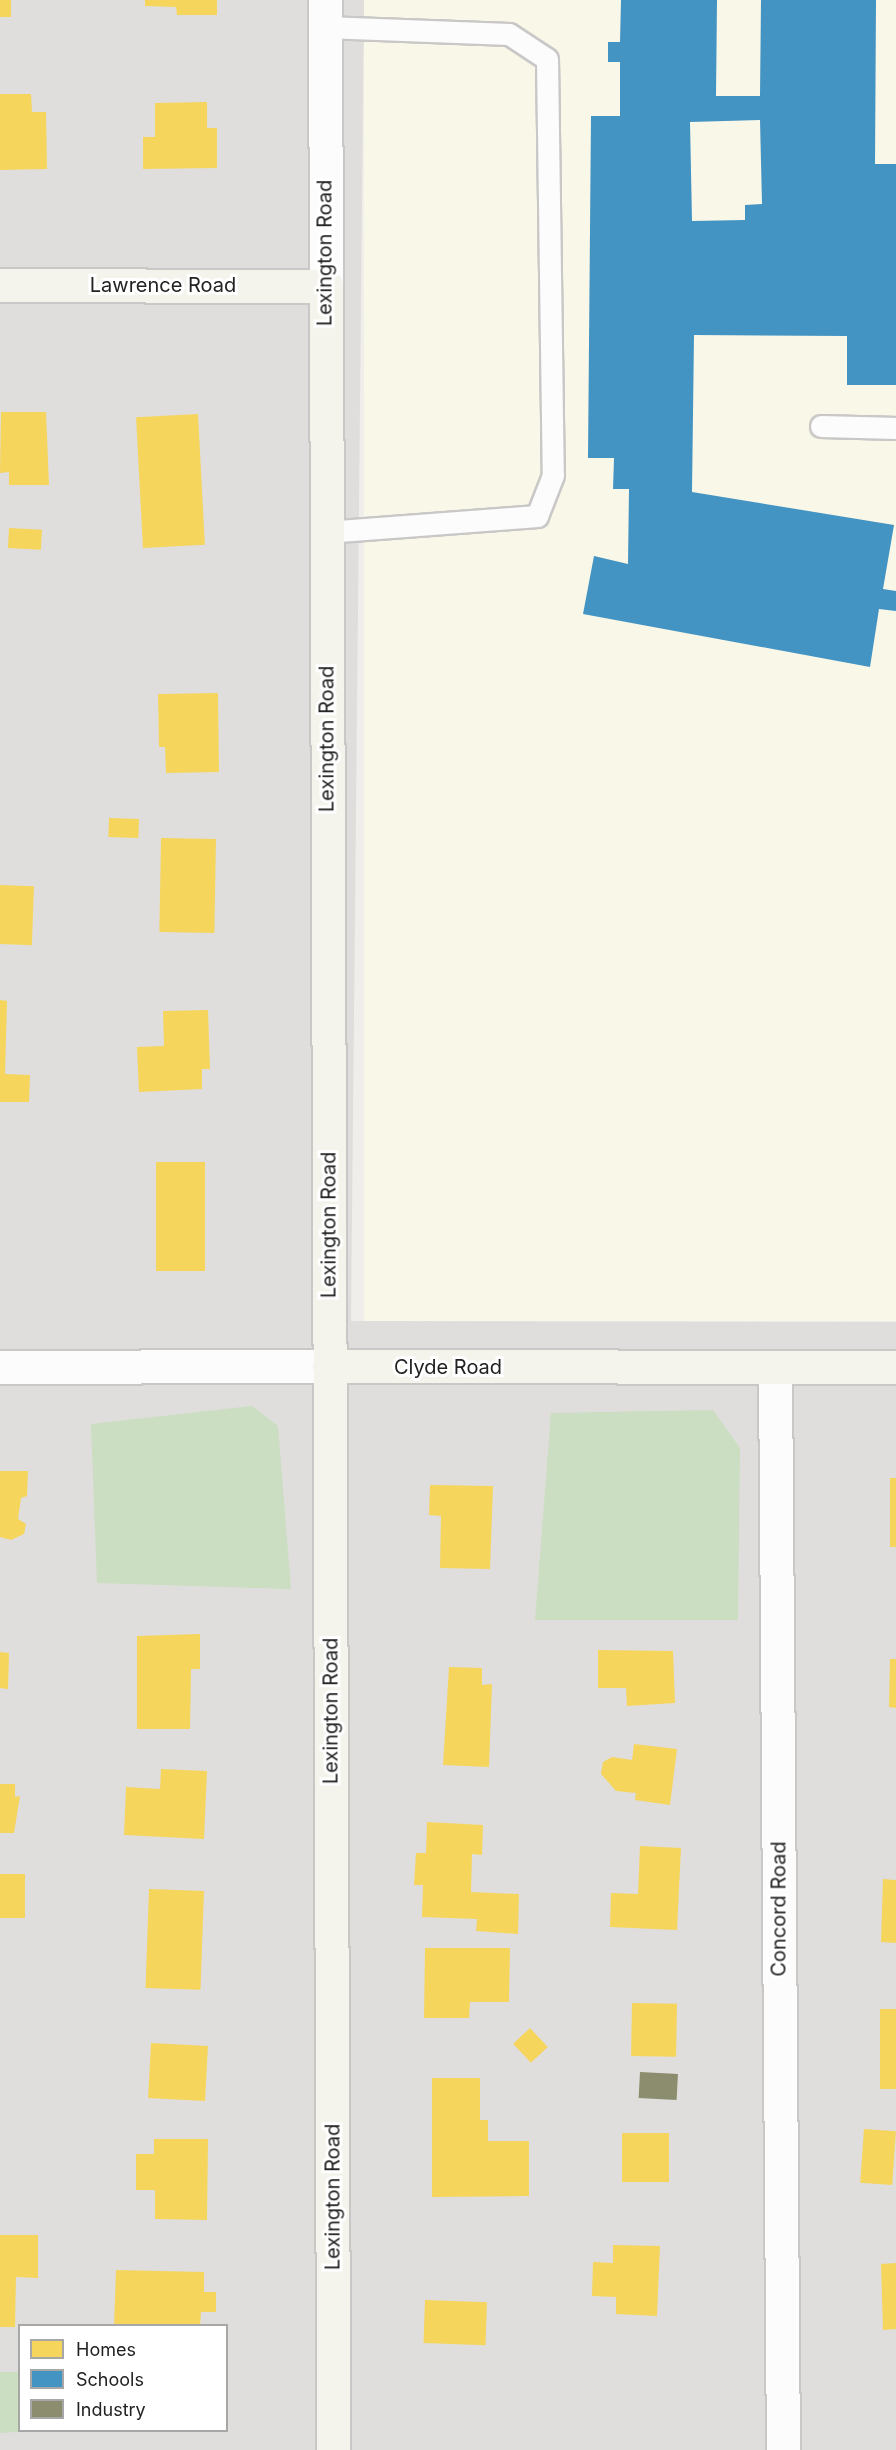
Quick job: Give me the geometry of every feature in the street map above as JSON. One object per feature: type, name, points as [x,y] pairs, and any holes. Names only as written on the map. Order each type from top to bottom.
[{"type":"street","name":"Lexington Road","points":[[325,13],[333,2450]]},
{"type":"street","name":"Lawrence Road","points":[[0,285],[326,286]]},
{"type":"street","name":"Clyde Road","points":[[0,1367],[329,1366],[775,1369],[896,1367]]},
{"type":"street","name":"Concord Road","points":[[775,1369],[783,2450]]},
{"type":"lane","points":[[325,13],[509,34],[547,59],[552,464],[537,516],[326,532]]},
{"type":"lane","points":[[821,426],[896,428]]},
{"type":"shaded area","points":[[0,0],[364,0],[351,1321],[896,1322],[896,2450],[0,2450]]},
{"type":"shaded area","points":[[364,0],[896,0],[896,1321],[364,1321]]},
{"type":"green space","points":[[252,1406],[278,1426],[291,1589],[97,1583],[91,1424]]},
{"type":"green space","points":[[713,1410],[740,1448],[738,1620],[535,1620],[551,1413]]},
{"type":"green space","points":[[0,2372],[18,2372],[18,2432],[0,2433]]},
{"type":"building: Homes","points":[[0,0],[11,0],[11,17],[0,17]]},
{"type":"building: Homes","points":[[145,0],[217,0],[217,15],[177,15],[176,7],[145,6]]},
{"type":"building: Homes","points":[[0,94],[31,94],[32,112],[46,112],[47,169],[0,170]]},
{"type":"building: Homes","points":[[207,102],[207,128],[217,128],[217,168],[143,169],[143,137],[155,137],[155,103]]},
{"type":"building: Homes","points":[[1,412],[46,412],[49,485],[9,485],[9,472],[0,473]]},
{"type":"building: Homes","points":[[198,414],[205,545],[143,548],[136,417]]},
{"type":"building: Homes","points":[[9,528],[42,530],[41,550],[8,548]]},
{"type":"building: Homes","points":[[218,693],[219,772],[166,773],[165,747],[159,747],[158,694]]},
{"type":"building: Homes","points":[[109,818],[139,819],[138,838],[108,837]]},
{"type":"building: Homes","points":[[161,838],[216,839],[214,933],[159,932]]},
{"type":"building: Homes","points":[[0,885],[34,886],[32,945],[0,944]]},
{"type":"building: Homes","points":[[0,1000],[7,1001],[5,1074],[30,1075],[29,1102],[0,1102]]},
{"type":"building: Homes","points":[[208,1010],[210,1069],[202,1069],[202,1089],[139,1092],[137,1047],[164,1046],[163,1011]]},
{"type":"building: Homes","points":[[156,1162],[205,1162],[205,1271],[156,1271]]},
{"type":"building: Homes","points":[[0,1471],[28,1471],[27,1496],[21,1498],[18,1519],[26,1524],[24,1534],[11,1540],[0,1537]]},
{"type":"building: Homes","points":[[890,1478],[896,1478],[896,1547],[890,1547]]},
{"type":"building: Homes","points":[[430,1485],[493,1486],[490,1569],[440,1568],[441,1516],[429,1515]]},
{"type":"building: Homes","points":[[200,1634],[200,1669],[191,1669],[190,1729],[137,1729],[137,1636]]},
{"type":"building: Homes","points":[[598,1650],[673,1651],[675,1703],[627,1706],[626,1688],[598,1688]]},
{"type":"building: Homes","points":[[0,1652],[9,1653],[8,1689],[0,1688]]},
{"type":"building: Homes","points":[[890,1659],[896,1659],[896,1708],[889,1707]]},
{"type":"building: Homes","points":[[449,1667],[482,1668],[482,1685],[492,1684],[489,1767],[443,1765]]},
{"type":"building: Homes","points":[[634,1744],[677,1749],[670,1805],[635,1800],[636,1793],[616,1791],[601,1774],[603,1762],[612,1757],[632,1760]]},
{"type":"building: Homes","points":[[161,1769],[207,1771],[204,1839],[124,1835],[126,1787],[160,1789]]},
{"type":"building: Homes","points":[[0,1784],[15,1784],[15,1797],[20,1796],[14,1833],[0,1833]]},
{"type":"building: Homes","points":[[427,1822],[483,1825],[482,1855],[472,1854],[471,1892],[519,1894],[518,1934],[476,1931],[477,1919],[422,1917],[423,1885],[414,1885],[416,1853],[426,1853]]},
{"type":"building: Homes","points":[[640,1846],[681,1848],[677,1930],[610,1927],[611,1893],[638,1894]]},
{"type":"building: Homes","points":[[0,1874],[25,1874],[25,1918],[0,1918]]},
{"type":"building: Homes","points":[[883,1879],[896,1880],[896,1943],[881,1942]]},
{"type":"building: Homes","points":[[149,1889],[204,1891],[201,1990],[146,1988]]},
{"type":"building: Homes","points":[[425,1948],[510,1948],[509,2002],[470,2002],[469,2018],[424,2018]]},
{"type":"building: Homes","points":[[632,2003],[677,2004],[676,2057],[631,2056]]},
{"type":"building: Homes","points":[[880,2009],[896,2009],[896,2089],[880,2089]]},
{"type":"building: Homes","points":[[530,2028],[548,2047],[531,2063],[513,2044]]},
{"type":"building: Homes","points":[[151,2043],[208,2046],[205,2101],[148,2098]]},
{"type":"building: Homes","points":[[432,2078],[480,2078],[480,2120],[488,2120],[488,2141],[529,2141],[529,2196],[432,2197]]},
{"type":"building: Homes","points":[[864,2129],[896,2131],[892,2185],[860,2183]]},
{"type":"building: Homes","points":[[622,2133],[669,2133],[669,2182],[622,2182]]},
{"type":"building: Homes","points":[[154,2139],[208,2139],[207,2220],[155,2219],[155,2190],[136,2190],[136,2154],[154,2154]]},
{"type":"building: Homes","points":[[0,2235],[38,2235],[38,2278],[16,2277],[15,2327],[0,2327]]},
{"type":"building: Homes","points":[[613,2245],[660,2246],[657,2316],[616,2314],[616,2297],[592,2296],[593,2262],[613,2263]]},
{"type":"building: Homes","points":[[896,2263],[896,2329],[883,2330],[881,2264]]},
{"type":"building: Homes","points":[[116,2270],[204,2272],[204,2292],[216,2292],[216,2312],[201,2312],[200,2324],[114,2324]]},
{"type":"building: Homes","points":[[425,2300],[487,2302],[485,2345],[423,2343]]},
{"type":"building: Schools","points":[[621,0],[717,0],[716,96],[760,96],[761,0],[876,0],[875,164],[896,164],[896,385],[847,385],[847,336],[694,335],[692,492],[894,525],[883,589],[896,591],[896,611],[879,609],[870,667],[583,614],[594,556],[628,564],[629,489],[613,489],[614,458],[588,458],[591,116],[620,116],[620,62],[608,62],[608,42],[620,42]],"holes":[[[760,120],[762,204],[745,205],[745,220],[692,221],[690,122]]]},
{"type":"building: Industry","points":[[640,2072],[678,2074],[677,2100],[639,2098]]}]
